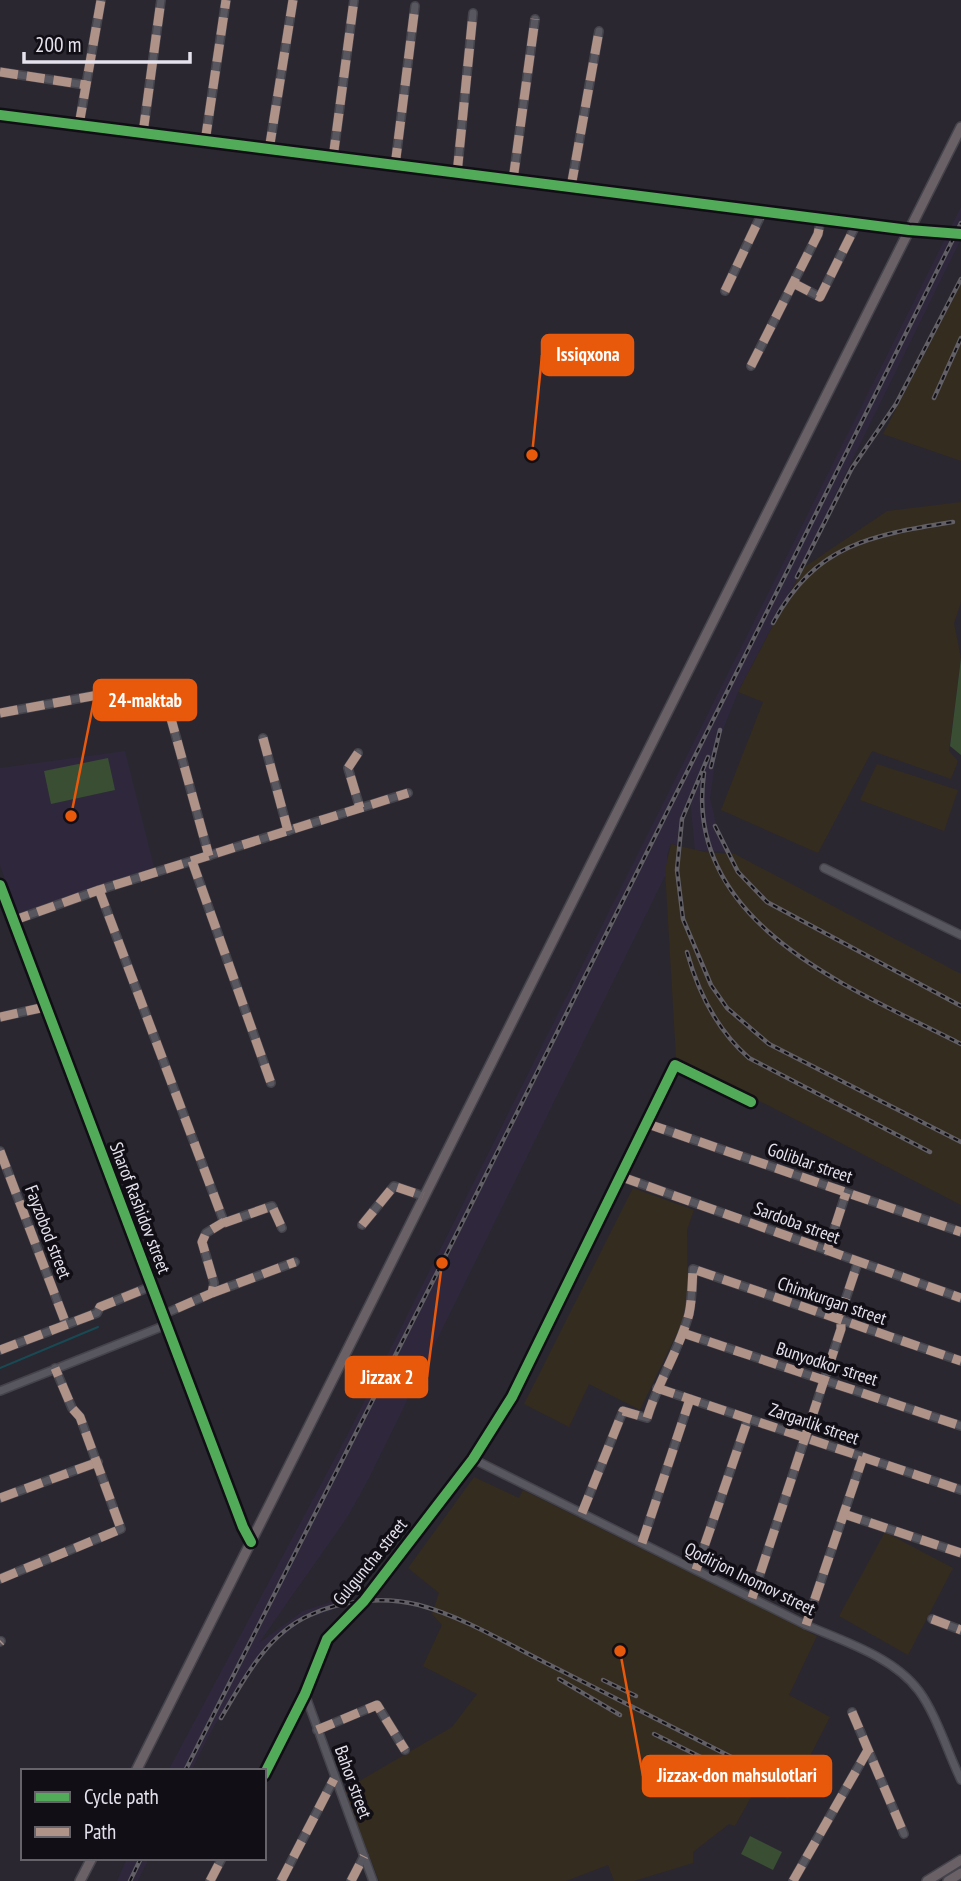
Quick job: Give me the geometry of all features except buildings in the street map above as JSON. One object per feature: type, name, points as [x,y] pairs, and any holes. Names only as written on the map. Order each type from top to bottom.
[{"type":"main road","points":[[137,1769],[961,127]]},
{"type":"main road","points":[[80,1881],[91,1860]]},
{"type":"main road","points":[[927,1881],[961,1860]]},
{"type":"main road","points":[[948,1881],[961,1872]]},
{"type":"street","points":[[79,125],[101,0]]},
{"type":"street","points":[[143,133],[161,0]]},
{"type":"street","points":[[205,142],[226,0]]},
{"type":"street","points":[[269,149],[293,0]]},
{"type":"street","points":[[333,158],[355,0]]},
{"type":"street","points":[[395,166],[415,6]]},
{"type":"street","points":[[457,174],[473,13]]},
{"type":"street","points":[[513,180],[535,19]]},
{"type":"street","points":[[571,187],[598,31]]},
{"type":"street","points":[[0,72],[86,85]]},
{"type":"street","points":[[0,115],[909,230],[961,234]]},
{"type":"street","points":[[725,291],[763,211]]},
{"type":"street","points":[[751,366],[818,234],[821,218]]},
{"type":"street","points":[[793,283],[820,297],[857,223]]},
{"type":"street","points":[[0,713],[114,692]]},
{"type":"street","points":[[170,715],[209,856]]},
{"type":"street","points":[[263,738],[288,831]]},
{"type":"street","points":[[358,753],[348,768],[360,808]]},
{"type":"street","points":[[0,917],[11,918],[408,793]]},
{"type":"street","points":[[192,862],[271,1083]]},
{"type":"street","points":[[824,868],[961,934]]},
{"type":"street","name":"Sharof Rashidov street","points":[[0,886],[243,1527],[251,1542]]},
{"type":"street","points":[[99,890],[224,1223]]},
{"type":"street","points":[[0,1017],[45,1007]]},
{"type":"street","name":"Gulguncha street","points":[[266,1770],[306,1694],[327,1639],[364,1601],[473,1460],[512,1397],[675,1065],[751,1102]]},
{"type":"street","name":"Goliblar street","points":[[648,1124],[961,1232]]},
{"type":"street","name":"Fayzobod street","points":[[0,1151],[66,1325]]},
{"type":"street","name":"Sardoba street","points":[[622,1177],[961,1298]]},
{"type":"street","points":[[362,1225],[394,1186],[423,1196]]},
{"type":"street","points":[[827,1251],[846,1193]]},
{"type":"street","points":[[212,1293],[214,1283],[202,1242],[206,1234],[224,1223],[272,1206],[282,1228]]},
{"type":"street","points":[[162,1315],[295,1262]]},
{"type":"street","points":[[752,1598],[825,1380],[842,1321],[841,1313],[859,1262]]},
{"type":"street","name":"Chimkurgan street","points":[[683,1333],[690,1310],[693,1269],[961,1362]]},
{"type":"street","points":[[0,1350],[66,1325],[152,1286]]},
{"type":"street","points":[[0,1391],[166,1325]]},
{"type":"street","points":[[582,1513],[623,1411],[647,1418],[657,1388],[683,1333]]},
{"type":"street","name":"Bunyodkor street","points":[[683,1333],[961,1426]]},
{"type":"street","points":[[0,1579],[121,1529],[98,1462],[55,1368]]},
{"type":"street","name":"Zargarlik street","points":[[657,1388],[959,1489]]},
{"type":"street","points":[[642,1543],[690,1399]]},
{"type":"street","points":[[696,1570],[748,1419]]},
{"type":"street","points":[[806,1625],[863,1457]]},
{"type":"street","name":"Qodirjon Inomov street","points":[[473,1460],[806,1625],[851,1644],[908,1679],[919,1691],[961,1780]]},
{"type":"street","points":[[0,1498],[98,1462]]},
{"type":"street","points":[[959,1489],[961,1480]]},
{"type":"street","points":[[844,1514],[961,1553]]},
{"type":"street","points":[[932,1619],[961,1630]]},
{"type":"street","name":"Bahor street","points":[[306,1694],[334,1779],[373,1881]]},
{"type":"street","points":[[317,1730],[377,1704],[405,1750]]},
{"type":"street","points":[[852,1712],[904,1834]]},
{"type":"street","points":[[793,1881],[868,1750]]},
{"type":"street","points":[[282,1881],[334,1779]]},
{"type":"street","points":[[351,1881],[364,1856]]},
{"type":"street","points":[[210,1881],[221,1860]]},
{"type":"shaded area","points":[[961,207],[961,239],[835,495],[803,568],[738,692],[718,742],[710,798],[717,828],[728,852],[695,850],[690,799],[680,827],[680,846],[671,844],[667,855],[668,870],[369,1478],[348,1516],[259,1643],[303,1611],[353,1595],[352,1603],[303,1620],[259,1655],[213,1728],[192,1769],[169,1769],[352,1426]]},
{"type":"shaded area","points":[[961,284],[961,461],[883,434]]},
{"type":"shaded area","points":[[961,502],[961,602],[954,623],[961,658],[949,751],[958,761],[951,779],[872,751],[818,853],[721,810],[763,702],[738,692],[803,568],[887,511]]},
{"type":"shaded area","points":[[125,751],[154,867],[17,915],[0,865],[0,768]]},
{"type":"shaded area","points":[[877,764],[958,790],[944,831],[860,800]]},
{"type":"shaded area","points":[[671,844],[705,852],[735,854],[961,974],[961,1205],[676,1058],[665,870]]},
{"type":"shaded area","points":[[633,1188],[694,1210],[687,1230],[688,1310],[640,1410],[589,1384],[569,1427],[524,1404]]},
{"type":"shaded area","points":[[474,1477],[519,1498],[523,1490],[817,1636],[789,1695],[830,1717],[788,1799],[759,1783],[735,1826],[729,1824],[693,1852],[693,1863],[634,1881],[614,1881],[608,1865],[566,1881],[379,1881],[344,1790],[452,1727],[477,1694],[423,1666],[442,1625],[432,1614],[439,1593],[408,1568]]},
{"type":"shaded area","points":[[885,1532],[953,1568],[908,1655],[839,1616]]},
{"type":"shaded area","points":[[126,1860],[148,1860],[138,1881],[117,1881]]},
{"type":"green space","points":[[961,658],[961,755],[950,746]]},
{"type":"green space","points":[[108,758],[115,790],[51,804],[44,771]]},
{"type":"green space","points":[[750,1836],[782,1852],[773,1870],[741,1854]]},
{"type":"waterway","points":[[0,1368],[98,1327]]},
{"type":"railway","points":[[186,1769],[961,223]]},
{"type":"railway","points":[[797,577],[852,468],[896,404],[961,279]]},
{"type":"railway","points":[[934,398],[961,338]]},
{"type":"railway","points":[[773,623],[789,597],[807,576],[848,548],[897,532],[953,522]]},
{"type":"railway","points":[[711,767],[720,730]]},
{"type":"railway","points":[[708,757],[682,819],[677,870],[683,919],[711,985],[727,1008],[769,1044],[961,1142]]},
{"type":"railway","points":[[704,773],[704,826],[720,872],[747,911],[784,945],[827,974],[961,1044]]},
{"type":"railway","points":[[715,826],[738,872],[767,902],[961,1006]]},
{"type":"railway","points":[[687,952],[710,1010],[728,1036],[749,1058],[930,1152]]},
{"type":"railway","points":[[221,1718],[258,1659],[295,1623],[322,1610],[349,1603],[378,1600],[406,1602],[467,1623],[757,1770]]},
{"type":"railway","points":[[559,1679],[620,1715]]},
{"type":"railway","points":[[603,1680],[636,1696]]},
{"type":"railway","points":[[654,1734],[713,1763]]},
{"type":"railway","points":[[130,1881],[140,1860]]},
{"type":"marked path","points":[[79,125],[101,0]]},
{"type":"marked path","points":[[143,133],[161,0]]},
{"type":"marked path","points":[[205,142],[226,0]]},
{"type":"marked path","points":[[269,150],[293,0]]},
{"type":"marked path","points":[[333,158],[354,0]]},
{"type":"marked path","points":[[395,166],[415,6]]},
{"type":"marked path","points":[[457,174],[473,13]]},
{"type":"marked path","points":[[513,180],[535,19]]},
{"type":"marked path","points":[[571,187],[599,31]]},
{"type":"marked path","points":[[0,72],[86,85]]},
{"type":"marked path","points":[[725,291],[763,211]]},
{"type":"marked path","points":[[751,366],[818,234],[821,218]]},
{"type":"marked path","points":[[793,283],[820,297],[857,223]]},
{"type":"marked path","points":[[0,713],[114,692]]},
{"type":"marked path","points":[[170,715],[209,856]]},
{"type":"marked path","points":[[263,738],[288,831]]},
{"type":"marked path","points":[[358,753],[348,768],[360,808]]},
{"type":"marked path","points":[[12,921],[99,890],[408,793]]},
{"type":"marked path","points":[[192,861],[271,1083]]},
{"type":"marked path","points":[[99,890],[224,1222],[206,1233],[202,1242],[214,1283],[212,1293],[162,1315]]},
{"type":"marked path","points":[[0,1017],[45,1007]]},
{"type":"marked path","points":[[648,1124],[961,1232]]},
{"type":"marked path","points":[[0,1151],[66,1324]]},
{"type":"marked path","points":[[622,1177],[961,1298]]},
{"type":"marked path","points":[[362,1225],[394,1186],[423,1196]]},
{"type":"marked path","points":[[827,1251],[846,1193]]},
{"type":"marked path","points":[[224,1223],[272,1206],[282,1228]]},
{"type":"marked path","points":[[212,1293],[295,1262]]},
{"type":"marked path","points":[[752,1598],[841,1329],[841,1313],[858,1262]]},
{"type":"marked path","points":[[582,1513],[623,1411],[647,1418],[689,1314],[693,1269],[961,1361]]},
{"type":"marked path","points":[[0,1350],[97,1313],[100,1307],[152,1286]]},
{"type":"marked path","points":[[683,1333],[961,1426]]},
{"type":"marked path","points":[[0,1579],[121,1529],[80,1417],[72,1408],[55,1368]]},
{"type":"marked path","points":[[657,1388],[961,1490]]},
{"type":"marked path","points":[[642,1543],[690,1399]]},
{"type":"marked path","points":[[696,1570],[748,1419]]},
{"type":"marked path","points":[[806,1625],[863,1457]]},
{"type":"marked path","points":[[0,1498],[98,1462]]},
{"type":"marked path","points":[[844,1514],[961,1553]]},
{"type":"marked path","points":[[932,1619],[961,1630]]},
{"type":"marked path","points":[[317,1730],[377,1705],[405,1750]]},
{"type":"marked path","points":[[852,1712],[904,1834]]},
{"type":"marked path","points":[[793,1881],[868,1750]]},
{"type":"marked path","points":[[281,1881],[334,1779]]},
{"type":"marked path","points":[[351,1881],[364,1856]]},
{"type":"marked path","points":[[210,1881],[221,1860]]},
{"type":"cycle path","points":[[0,115],[909,230],[961,234]]},
{"type":"cycle path","points":[[0,885],[243,1527],[251,1542]]},
{"type":"cycle path","points":[[266,1771],[305,1694],[327,1639],[364,1601],[473,1459],[512,1397],[675,1065],[751,1102]]},
{"type":"place","name":"Issiqxona","points":[[532,455]]},
{"type":"place","name":"24-maktab","points":[[71,816]]},
{"type":"place","name":"Jizzax 2","points":[[442,1263]]},
{"type":"place","name":"Jizzax-don mahsulotlari","points":[[620,1651]]}]
